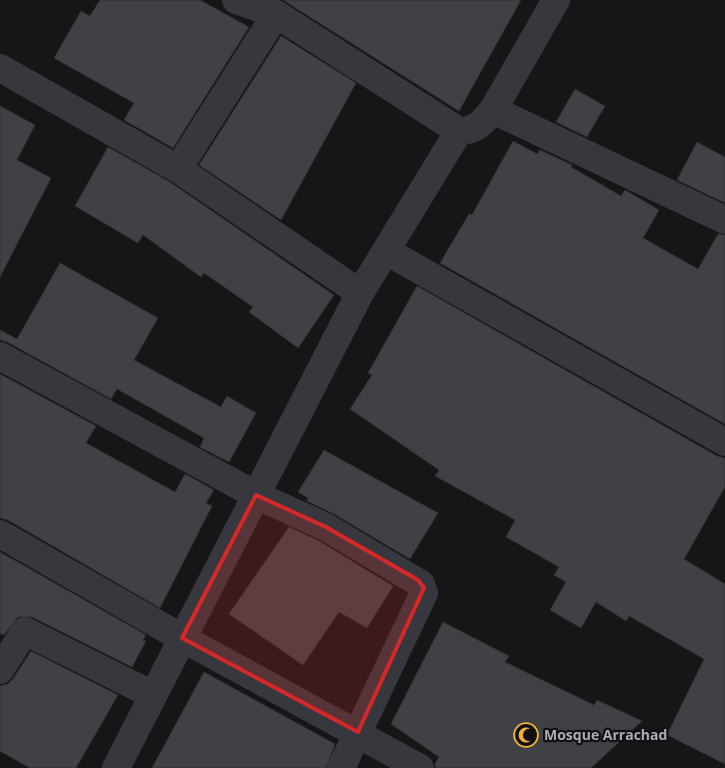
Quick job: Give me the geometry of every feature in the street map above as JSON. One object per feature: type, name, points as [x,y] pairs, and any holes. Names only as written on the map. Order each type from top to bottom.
[{"type":"street","points":[[239,1],[276,14],[459,131],[468,131],[479,126],[493,110],[556,0]]},
{"type":"street","points":[[178,169],[276,14]]},
{"type":"street","points":[[0,68],[178,169],[360,294]]},
{"type":"street","points":[[493,110],[725,220]]},
{"type":"street","points":[[116,768],[360,294],[459,131]]},
{"type":"street","points":[[386,251],[725,442]]},
{"type":"street","points":[[0,356],[256,495],[326,527],[418,580],[424,588],[341,768]]},
{"type":"street","points":[[0,534],[182,638],[358,732],[420,768]]},
{"type":"street","points":[[0,670],[25,631],[153,695]]},
{"type":"highlighted area","points":[[256,495],[326,527],[418,580],[424,588],[358,732],[182,638]]},
{"type":"building","points":[[100,0],[200,0],[249,27],[173,148],[124,120],[134,103],[54,58],[81,11],[90,16]]},
{"type":"building","points":[[283,0],[521,0],[459,111]]},
{"type":"building","points":[[281,36],[356,83],[281,220],[199,165]]},
{"type":"building","points":[[575,89],[605,106],[587,137],[556,122]]},
{"type":"building","points":[[0,106],[35,125],[17,160],[51,178],[0,277]]},
{"type":"building","points":[[513,141],[537,154],[540,150],[572,165],[571,167],[621,196],[625,190],[659,210],[643,238],[698,269],[718,234],[725,235],[725,424],[440,263],[469,214],[472,215]]},
{"type":"building","points":[[697,142],[725,157],[725,203],[677,180]]},
{"type":"building","points":[[108,147],[170,182],[334,295],[298,348],[249,312],[253,307],[204,273],[201,277],[143,235],[138,243],[75,206]]},
{"type":"building","points":[[60,263],[158,318],[134,360],[221,407],[227,396],[256,413],[229,462],[200,447],[204,438],[117,389],[111,399],[7,342],[0,340],[0,330],[17,339]]},
{"type":"building","points":[[417,286],[717,456],[725,458],[725,487],[684,559],[725,584],[725,764],[667,735],[704,659],[629,616],[626,621],[596,602],[581,628],[550,610],[566,582],[554,575],[559,567],[506,537],[515,520],[435,476],[439,470],[350,409],[372,375],[368,373]]},
{"type":"building","points":[[0,374],[96,426],[86,443],[175,492],[185,474],[214,490],[206,503],[212,506],[160,608],[8,520],[0,518]]},
{"type":"building","points":[[324,450],[438,513],[410,559],[334,514],[307,501],[308,498],[298,492]]},
{"type":"building","points":[[289,527],[319,541],[393,586],[367,628],[339,612],[303,665],[229,614]]},
{"type":"building","points":[[0,552],[146,635],[143,640],[146,641],[132,667],[32,617],[18,617],[4,635],[0,633]]},
{"type":"building","points":[[443,622],[509,656],[505,662],[594,705],[597,700],[642,721],[591,768],[436,768],[435,764],[439,757],[391,724]]},
{"type":"building","points":[[31,651],[118,695],[76,768],[30,768],[0,751],[0,686],[8,684],[13,679]]},
{"type":"building","points":[[204,672],[335,744],[326,768],[152,768]]},
{"type":"place","name":"Mosque Arrachad","points":[[526,735]]}]
